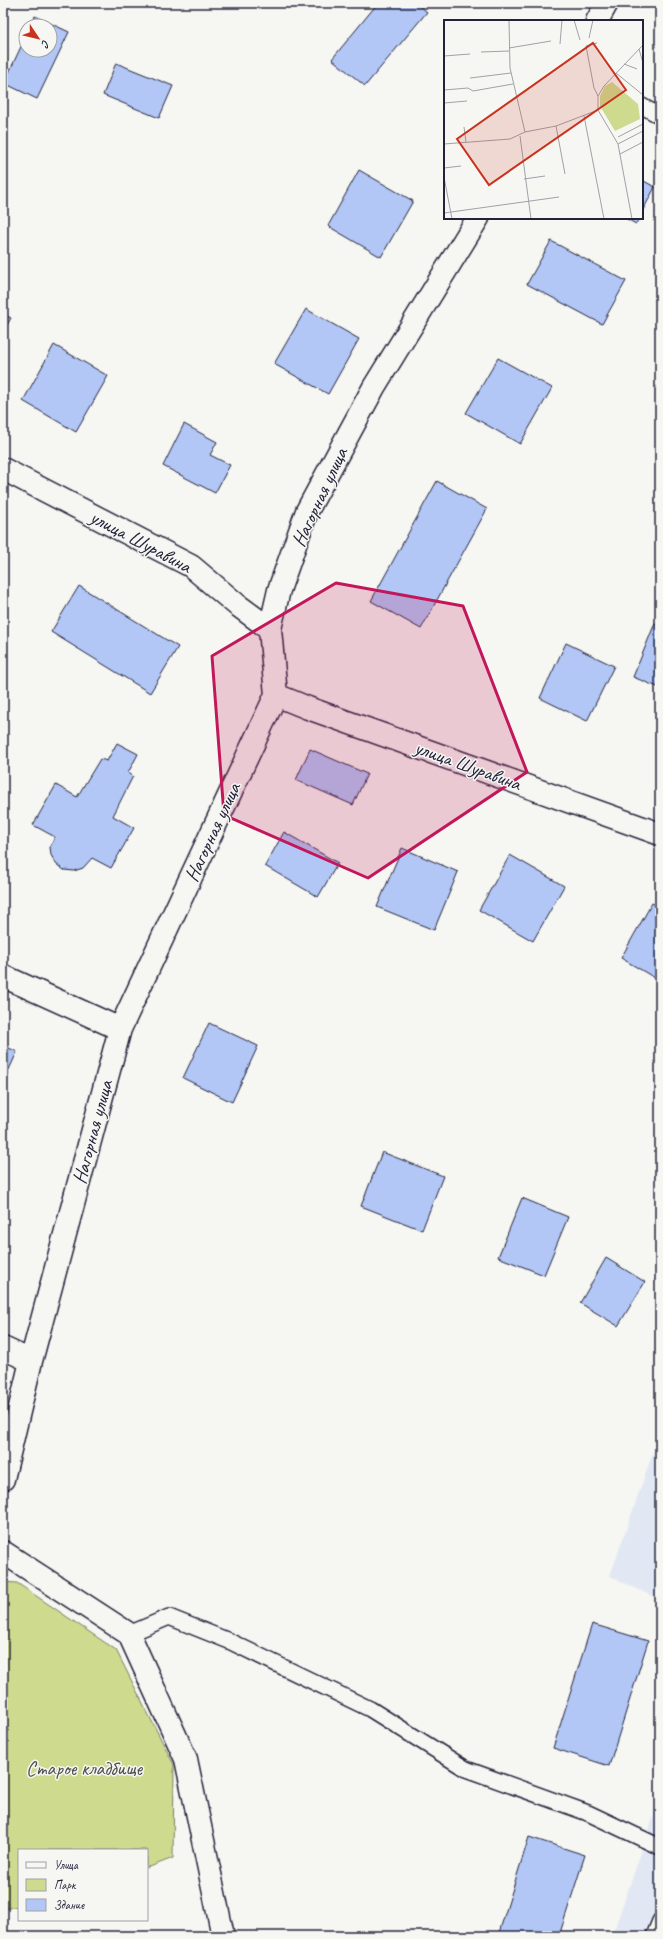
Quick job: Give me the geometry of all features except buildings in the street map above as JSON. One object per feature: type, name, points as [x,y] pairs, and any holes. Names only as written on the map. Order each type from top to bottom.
[{"type":"street","points":[[598,20],[607,3]]},
{"type":"street","name":"Нагорная улица","points":[[3,1478],[31,1361],[120,1029],[276,694],[270,628],[279,590],[307,511],[374,387],[477,219]]},
{"type":"street","name":"улица Шуравина","points":[[3,469],[191,566],[236,604],[270,628]]},
{"type":"street","name":"улица Шуравина","points":[[276,694],[308,708],[660,834]]},
{"type":"street","points":[[3,976],[120,1029]]},
{"type":"street","points":[[3,1348],[31,1361]]},
{"type":"street","points":[[3,1552],[129,1634],[186,1758],[223,1936]]},
{"type":"lane","points":[[643,107],[660,116]]},
{"type":"lane","points":[[129,1634],[169,1617],[229,1641],[370,1709],[466,1769],[588,1813],[660,1847]]},
{"type":"lane","points":[[654,1936],[660,1921]]},
{"type":"highlighted area","points":[[336,583],[463,606],[527,772],[368,878],[224,815],[212,656]]},
{"type":"shaded area","points":[[660,1432],[660,1600],[610,1576]]},
{"type":"shaded area","points":[[660,1798],[660,1936],[612,1936]]},
{"type":"green space","name":"Старое кладбище","points":[[3,1582],[17,1583],[116,1650],[174,1765],[173,1858],[148,1868],[148,1849],[18,1849],[18,1906],[3,1909]]}]
